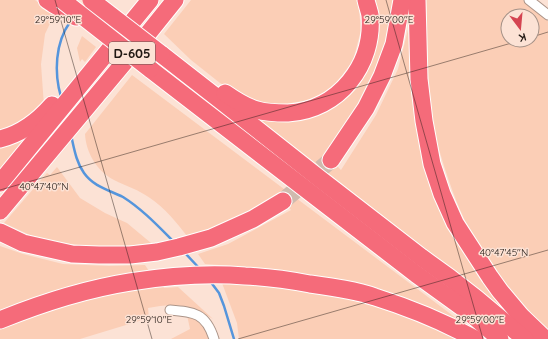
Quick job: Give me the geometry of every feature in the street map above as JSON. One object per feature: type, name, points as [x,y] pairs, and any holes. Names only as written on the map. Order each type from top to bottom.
[{"type":"highway","points":[[47,0],[101,30]]},
{"type":"highway","points":[[62,0],[416,274],[470,313],[500,339]]},
{"type":"highway","points":[[91,0],[320,179],[477,299],[525,339]]},
{"type":"highway","name":"D-605","points":[[0,183],[43,123],[88,69],[112,47],[150,0]]},
{"type":"highway","name":"D-605","points":[[0,212],[175,0]]},
{"type":"highway","points":[[160,54],[236,100],[258,110],[278,113],[299,112],[320,105],[342,90],[357,72],[366,52],[370,33],[370,13],[366,0]]},
{"type":"highway","points":[[331,160],[366,108],[382,76],[394,44],[402,0]]},
{"type":"highway","points":[[417,0],[419,79],[424,121],[432,164],[442,194],[455,223],[490,277],[521,316],[546,339]]},
{"type":"highway","points":[[0,139],[43,123]]},
{"type":"highway","points":[[0,232],[23,243],[72,254],[130,255],[157,252],[211,238],[253,219],[283,201]]},
{"type":"highway","points":[[0,320],[58,299],[129,282],[157,278],[191,276],[244,276],[332,287],[374,296],[412,310],[475,339]]},
{"type":"street","points":[[529,0],[548,15]]},
{"type":"street","points":[[170,310],[187,311],[203,318],[212,331],[214,339]]},
{"type":"shaded area","points":[[0,0],[35,0],[54,15],[45,34],[41,64],[44,106],[14,128],[0,132]]},
{"type":"shaded area","points":[[191,0],[358,0],[361,30],[353,61],[333,87],[310,100],[288,107],[268,105],[249,100],[220,83],[191,60],[164,34]]},
{"type":"shaded area","points":[[375,0],[394,0],[389,35],[381,63],[331,160],[341,170],[376,115],[398,69],[411,18],[418,130],[502,303],[499,306],[255,116],[338,103],[354,89],[366,74],[373,57],[377,41],[378,26]]},
{"type":"shaded area","points":[[426,0],[523,0],[533,8],[500,8],[500,48],[540,48],[540,14],[548,21],[548,332],[491,265],[478,245],[456,201],[436,140],[432,120],[427,56]]},
{"type":"shaded area","points":[[82,36],[96,47],[85,62],[82,59],[80,62],[77,48]]},
{"type":"shaded area","points":[[132,75],[464,324],[300,274],[246,267],[205,264],[198,254],[228,244],[291,210],[279,195],[262,203],[253,211],[227,225],[187,236],[161,206],[146,195],[114,180],[102,172],[90,155],[85,134]]},
{"type":"shaded area","points":[[32,134],[0,170],[0,145]]},
{"type":"shaded area","points":[[57,167],[80,198],[105,213],[127,223],[151,243],[118,247],[95,247],[62,243],[32,236],[4,223],[47,173],[50,175]]},
{"type":"shaded area","points":[[0,246],[23,254],[63,264],[109,266],[145,265],[149,271],[0,313]]},
{"type":"shaded area","points":[[222,283],[291,289],[359,302],[403,315],[459,339],[239,339],[237,323]]},
{"type":"shaded area","points":[[163,286],[164,288],[178,287],[213,319],[184,306],[166,305],[148,308],[149,318],[80,339],[0,339],[0,329],[53,309],[80,301],[122,292]]},
{"type":"shaded area","points":[[187,315],[196,319],[202,324],[210,339],[171,339],[190,329]]},
{"type":"waterway","points":[[61,97],[57,78],[57,58],[61,39],[70,22]]},
{"type":"waterway","points":[[71,135],[79,164],[88,178],[102,188],[123,197],[137,207],[174,242]]},
{"type":"waterway","points":[[185,253],[200,269]]},
{"type":"waterway","points":[[210,281],[219,293],[234,339]]},
{"type":"tunnel","points":[[283,201],[331,160]]}]
